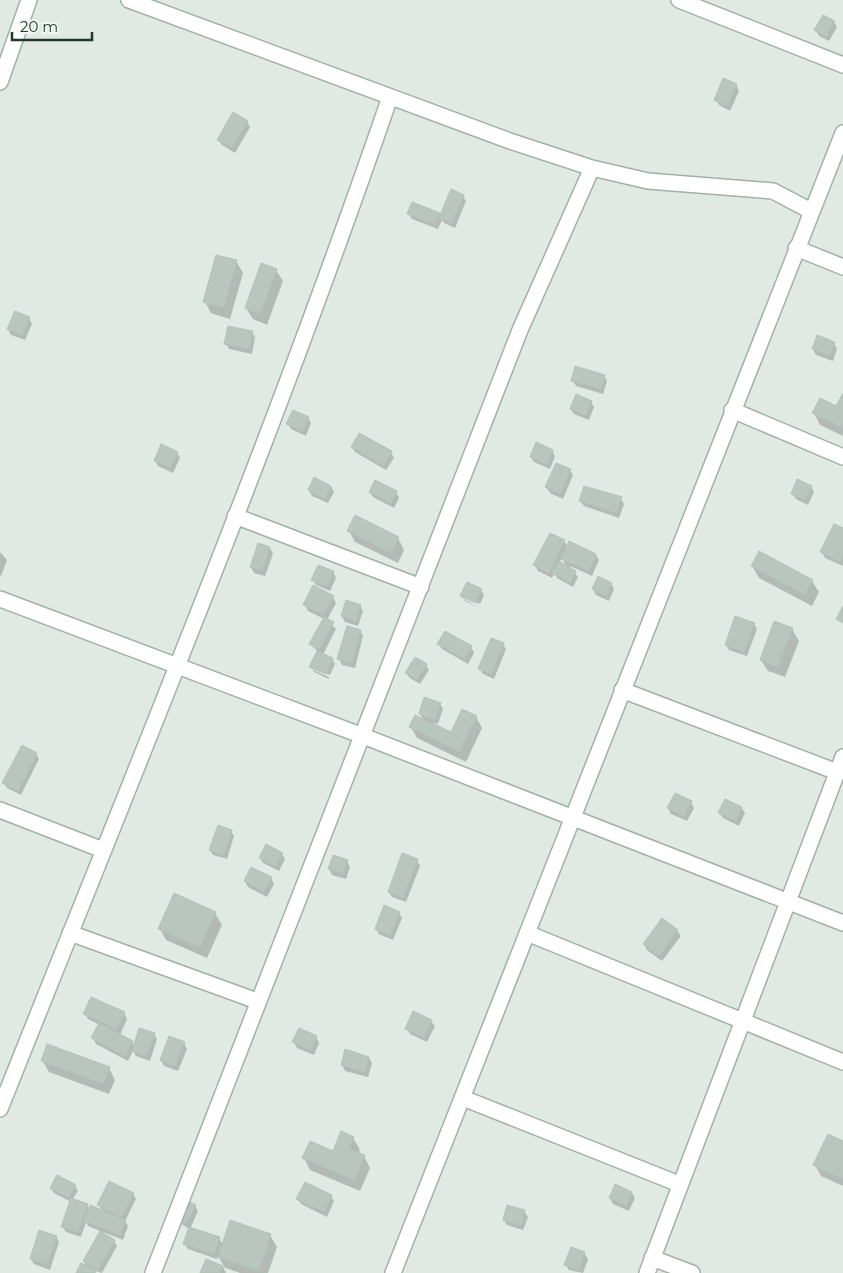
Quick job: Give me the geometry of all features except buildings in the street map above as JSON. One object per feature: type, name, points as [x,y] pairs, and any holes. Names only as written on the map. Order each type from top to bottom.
[{"type":"street","points":[[0,82],[29,0]]},
{"type":"street","points":[[128,0],[510,141],[592,168],[648,181],[765,190],[786,196],[811,211]]},
{"type":"street","points":[[679,0],[843,65]]},
{"type":"street","points":[[0,1108],[235,516],[352,206],[390,97]]},
{"type":"street","points":[[394,1273],[732,410],[843,133]]},
{"type":"street","points":[[153,1273],[257,1001],[363,736],[520,330],[592,168]]},
{"type":"street","points":[[796,248],[843,267]]},
{"type":"street","points":[[732,410],[843,457]]},
{"type":"street","points":[[235,516],[421,587]]},
{"type":"street","points":[[0,598],[363,736],[843,923]]},
{"type":"street","points":[[622,690],[837,772]]},
{"type":"street","points":[[646,1273],[843,757]]},
{"type":"street","points":[[0,810],[103,850]]},
{"type":"street","points":[[70,932],[257,1001]]},
{"type":"street","points":[[527,933],[843,1062]]},
{"type":"street","points":[[463,1098],[679,1184]]},
{"type":"street","points":[[652,1258],[692,1273]]}]
